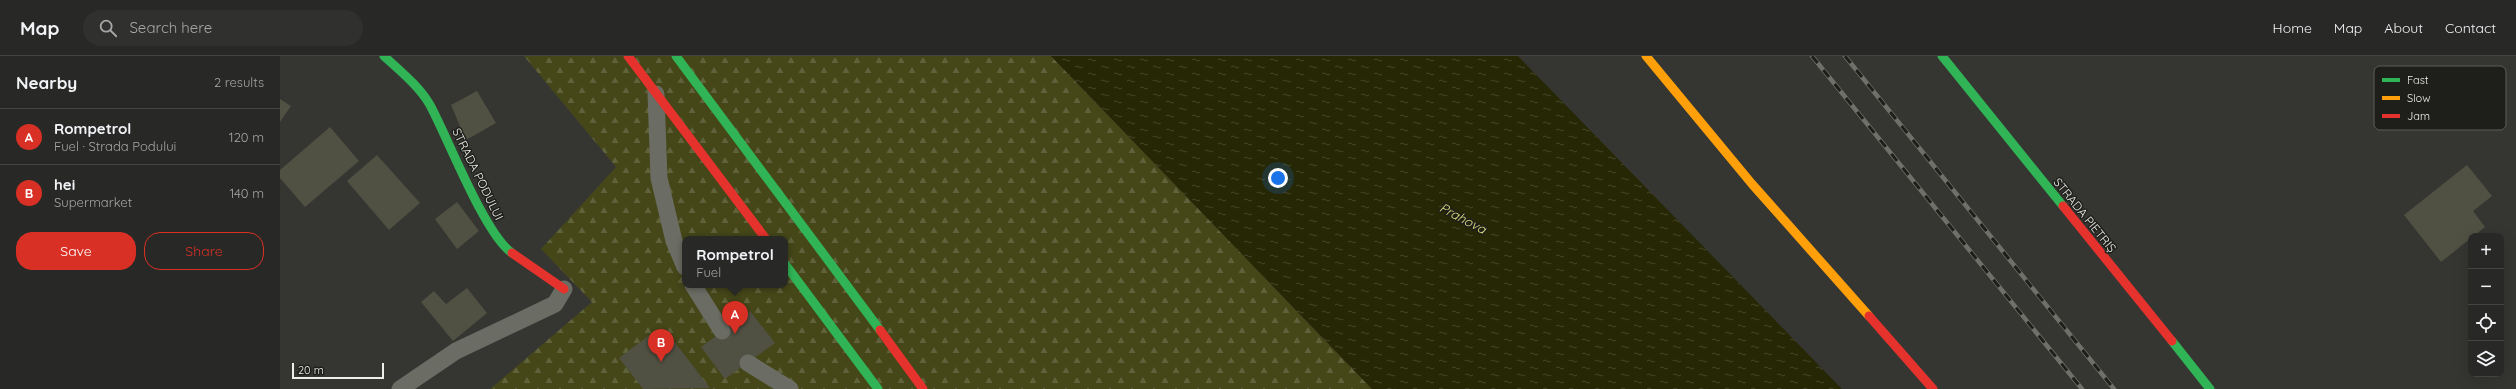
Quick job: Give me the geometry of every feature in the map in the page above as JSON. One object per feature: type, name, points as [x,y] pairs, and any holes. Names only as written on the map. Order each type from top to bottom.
[{"type":"main road","name":"STRADA PODULUI","points":[[384,56],[410,80],[429,103],[482,216],[507,250],[564,289]]},
{"type":"main road","points":[[628,56],[764,236]]},
{"type":"main road","points":[[676,56],[923,389]]},
{"type":"main road","points":[[1646,56],[1752,184],[1933,389]]},
{"type":"main road","name":"STRADA PIETRIȘ","points":[[1942,56],[2210,389]]},
{"type":"main road","points":[[788,268],[878,389]]},
{"type":"lane","points":[[656,94],[659,178],[674,241],[682,259]]},
{"type":"lane","points":[[695,288],[722,331]]},
{"type":"lane","points":[[400,389],[456,351],[556,304],[564,289]]},
{"type":"lane","points":[[748,362],[790,389]]},
{"type":"green space","points":[[524,56],[1051,56],[1372,389],[490,389],[592,302],[541,249],[616,167]]},
{"type":"water","name":"Prahova","points":[[1051,56],[1518,56],[1842,389],[1372,389]]},
{"type":"building","points":[[477,91],[496,123],[466,140],[451,105]]},
{"type":"building","points":[[280,99],[291,106],[280,122]]},
{"type":"building","points":[[330,127],[359,161],[305,207],[280,178],[280,170]]},
{"type":"building","points":[[377,155],[420,203],[389,230],[347,181]]},
{"type":"building","points":[[2467,165],[2492,196],[2473,211],[2485,227],[2477,233],[2468,233],[2468,241],[2441,262],[2404,215]]},
{"type":"building","points":[[457,202],[479,231],[457,249],[435,219]]},
{"type":"building","points":[[467,288],[487,313],[453,341],[421,302],[434,291],[446,304]]},
{"type":"building","points":[[750,311],[775,343],[725,379],[701,347]]},
{"type":"building","points":[[656,330],[666,345],[673,340],[710,388],[643,389],[619,358]]},
{"type":"railway","points":[[1812,56],[2082,389]]},
{"type":"railway","points":[[1845,56],[2114,389]]},
{"type":"traffic: fast","points":[[384,56],[409,79],[426,98],[490,227],[501,243],[512,253]]},
{"type":"traffic: fast","points":[[676,56],[880,330]]},
{"type":"traffic: fast","points":[[1942,56],[2063,206]]},
{"type":"traffic: fast","points":[[788,268],[878,389]]},
{"type":"traffic: fast","points":[[2172,341],[2210,389]]},
{"type":"traffic: slow","points":[[1646,56],[1752,184],[1869,316]]},
{"type":"traffic: jam","points":[[628,56],[764,236]]},
{"type":"traffic: jam","points":[[2063,206],[2172,341]]},
{"type":"traffic: jam","points":[[512,253],[564,289]]},
{"type":"traffic: jam","points":[[1869,316],[1933,389]]},
{"type":"traffic: jam","points":[[880,330],[923,389]]},
{"type":"place","name":"Rompetrol","points":[[735,334]]},
{"type":"place","name":"hei","points":[[661,362]]}]
